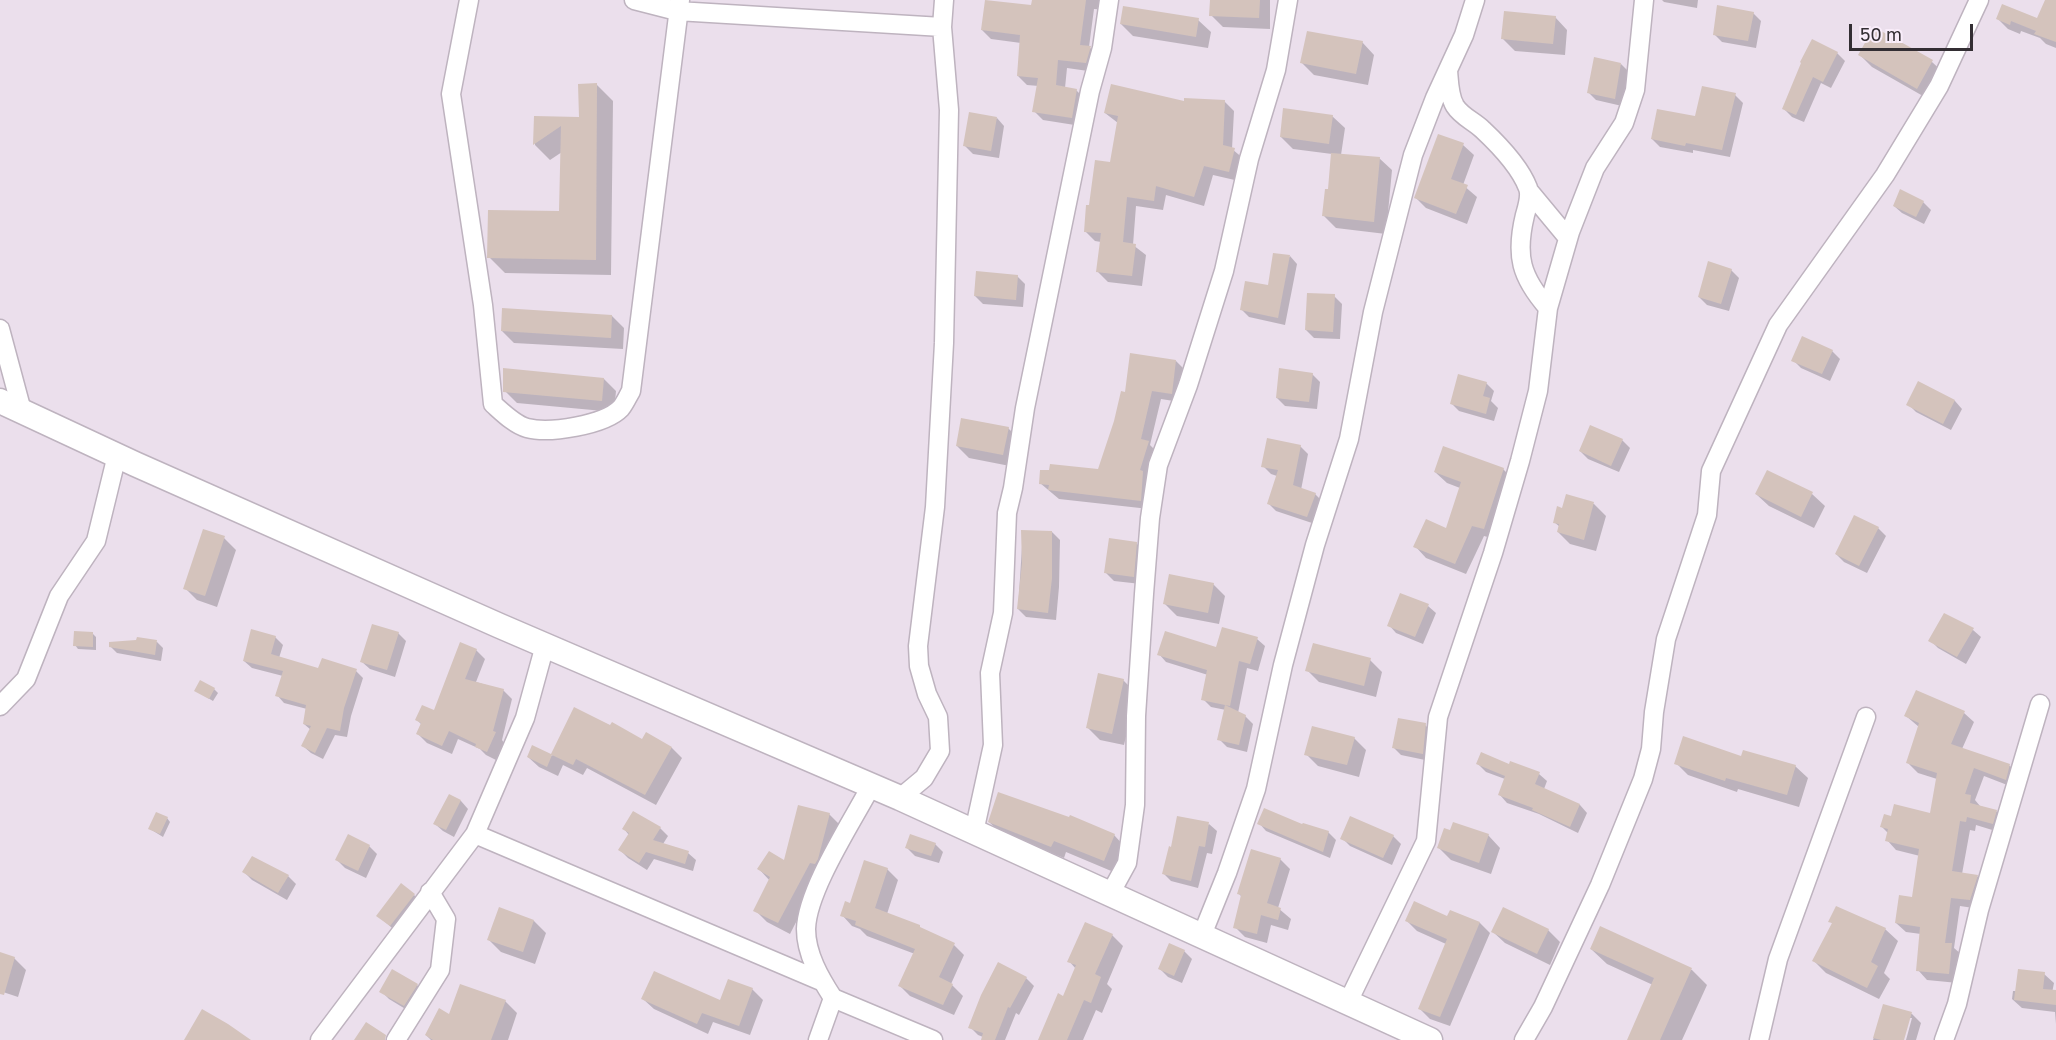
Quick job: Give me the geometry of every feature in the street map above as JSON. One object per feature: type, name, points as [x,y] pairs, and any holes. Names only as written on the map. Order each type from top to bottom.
[{"type":"street","points":[[469,0],[451,94],[483,305],[493,404],[526,428],[546,430],[574,428],[601,419],[621,408],[631,391],[679,5]]},
{"type":"street","points":[[634,0],[942,27]]},
{"type":"street","points":[[900,798],[924,778],[940,751],[941,735],[938,717],[927,694],[919,666],[918,645],[936,507],[944,343],[949,110],[942,27],[944,0]]},
{"type":"street","points":[[974,832],[993,745],[990,673],[1003,613],[1008,513],[1025,408],[1090,91],[1102,48],[1109,0]]},
{"type":"street","points":[[1110,894],[1127,863],[1135,805],[1136,716],[1143,605],[1150,518],[1158,465],[1188,386],[1224,271],[1249,159],[1276,70],[1288,0]]},
{"type":"street","points":[[1202,935],[1227,873],[1256,789],[1283,665],[1303,589],[1349,439],[1373,312],[1413,155],[1464,35],[1475,0]]},
{"type":"street","points":[[1348,1002],[1426,841],[1438,717],[1493,553],[1520,461],[1538,391],[1548,308],[1568,238],[1595,168],[1624,123],[1635,90],[1644,0]]},
{"type":"street","points":[[1524,1040],[1543,1007],[1600,885],[1643,780],[1651,749],[1654,712],[1666,639],[1707,515],[1710,471],[1778,325],[1885,175],[1939,86],[1979,0]]},
{"type":"street","points":[[1448,70],[1454,105],[1465,118],[1481,128],[1502,151],[1523,177],[1529,191],[1568,238]]},
{"type":"street","points":[[1529,191],[1519,249],[1523,271],[1535,293],[1548,308]]},
{"type":"street","points":[[0,329],[22,411]]},
{"type":"street","points":[[0,401],[545,645],[900,798],[1430,1040]]},
{"type":"street","points":[[0,706],[7,690],[26,679],[59,596],[96,541],[117,455]]},
{"type":"street","points":[[320,1040],[475,834],[525,718],[545,645]]},
{"type":"street","points":[[1944,1040],[1957,1004],[1979,910],[2040,704]]},
{"type":"street","points":[[1759,1040],[1778,959],[1866,717]]},
{"type":"street","points":[[871,786],[815,891],[806,929],[811,957],[821,981],[833,998],[933,1040]]},
{"type":"street","points":[[475,834],[821,981]]},
{"type":"street","points":[[396,1040],[440,970],[446,919],[430,892]]},
{"type":"street","points":[[818,1040],[833,998]]},
{"type":"building","points":[[985,0],[1031,5],[1032,0],[1086,0],[1080,45],[1091,46],[1086,63],[1058,60],[1056,85],[1077,89],[1072,118],[1032,112],[1038,78],[1017,76],[1020,35],[981,30]]},
{"type":"building","points":[[1210,0],[1260,0],[1259,18],[1209,16]]},
{"type":"building","points":[[2045,0],[2056,0],[2056,42],[2034,34],[2036,31],[2011,21],[2010,25],[1996,19],[2002,4],[2037,18]]},
{"type":"building","points":[[1717,5],[1754,12],[1748,41],[1713,35]]},
{"type":"building","points":[[1123,6],[1199,18],[1196,37],[1120,24]]},
{"type":"building","points":[[1504,11],[1556,16],[1553,44],[1501,39]]},
{"type":"building","points":[[1874,27],[1933,60],[1917,89],[1858,55]]},
{"type":"building","points":[[1307,31],[1363,41],[1356,74],[1300,63]]},
{"type":"building","points":[[1812,39],[1838,52],[1823,82],[1813,77],[1796,115],[1782,109],[1800,62]]},
{"type":"building","points":[[1594,57],[1621,63],[1615,99],[1587,93]]},
{"type":"building","points":[[597,83],[596,260],[487,258],[488,210],[559,211],[561,126],[533,145],[534,116],[579,117],[578,84]]},
{"type":"building","points":[[1111,84],[1184,101],[1184,98],[1225,100],[1223,145],[1235,148],[1229,172],[1204,166],[1194,197],[1156,186],[1154,201],[1127,197],[1123,242],[1136,244],[1132,276],[1096,272],[1101,233],[1084,232],[1086,205],[1089,205],[1095,160],[1110,162],[1118,116],[1104,113]]},
{"type":"building","points":[[1702,86],[1736,93],[1722,150],[1651,139],[1657,109],[1695,116]]},
{"type":"building","points":[[1283,108],[1333,115],[1329,144],[1280,137]]},
{"type":"building","points":[[969,112],[997,117],[991,151],[963,146]]},
{"type":"building","points":[[1438,134],[1464,143],[1451,179],[1468,185],[1456,214],[1414,198]]},
{"type":"building","points":[[1331,153],[1380,157],[1374,222],[1322,216],[1325,189],[1328,189]]},
{"type":"building","points":[[1900,189],[1924,201],[1916,217],[1893,206]]},
{"type":"building","points":[[1273,253],[1290,255],[1278,318],[1240,310],[1245,281],[1268,285]]},
{"type":"building","points":[[1708,261],[1732,269],[1721,304],[1698,297]]},
{"type":"building","points":[[976,271],[1018,275],[1016,300],[974,296]]},
{"type":"building","points":[[1307,293],[1335,294],[1333,332],[1305,330]]},
{"type":"building","points":[[502,308],[612,315],[611,338],[501,331]]},
{"type":"building","points":[[1802,336],[1833,350],[1822,374],[1791,361]]},
{"type":"building","points":[[1130,353],[1176,360],[1172,394],[1152,391],[1141,439],[1149,441],[1140,470],[1143,471],[1141,501],[1048,490],[1049,485],[1039,484],[1040,470],[1049,470],[1050,464],[1098,469],[1121,391],[1125,392]]},
{"type":"building","points":[[503,368],[604,378],[602,401],[503,392]]},
{"type":"building","points":[[1279,368],[1313,373],[1309,402],[1276,398]]},
{"type":"building","points":[[1458,374],[1487,382],[1483,396],[1490,398],[1486,414],[1450,404]]},
{"type":"building","points":[[1918,381],[1955,400],[1943,424],[1906,405]]},
{"type":"building","points":[[961,418],[1009,427],[1003,455],[956,446]]},
{"type":"building","points":[[1590,425],[1623,439],[1611,466],[1579,451]]},
{"type":"building","points":[[1267,438],[1301,445],[1293,485],[1316,493],[1307,517],[1267,504],[1278,470],[1261,467]]},
{"type":"building","points":[[1443,446],[1504,468],[1484,529],[1472,526],[1455,564],[1413,547],[1426,519],[1446,528],[1461,482],[1434,472]]},
{"type":"building","points":[[1767,470],[1813,492],[1801,517],[1755,494]]},
{"type":"building","points":[[1566,494],[1594,502],[1584,540],[1557,532],[1559,524],[1553,523],[1557,506],[1562,508]]},
{"type":"building","points":[[1854,515],[1879,527],[1859,566],[1835,554]]},
{"type":"building","points":[[203,529],[225,536],[205,596],[183,589]]},
{"type":"building","points":[[1021,530],[1052,531],[1052,578],[1048,613],[1017,609],[1022,563]]},
{"type":"building","points":[[1109,538],[1137,542],[1134,577],[1104,573]]},
{"type":"building","points":[[1169,574],[1214,583],[1208,613],[1163,604]]},
{"type":"building","points":[[1400,593],[1429,604],[1415,637],[1387,626]]},
{"type":"building","points":[[1944,613],[1974,628],[1957,657],[1928,641]]},
{"type":"building","points":[[372,624],[399,632],[387,670],[360,662]]},
{"type":"building","points":[[1222,627],[1258,637],[1250,664],[1239,661],[1230,706],[1201,700],[1207,670],[1157,655],[1165,631],[1216,647]]},
{"type":"building","points":[[251,629],[276,636],[271,654],[318,668],[322,658],[357,669],[344,708],[340,731],[327,728],[315,753],[301,746],[311,726],[303,724],[306,705],[275,696],[283,671],[243,661]]},
{"type":"building","points":[[74,631],[93,632],[93,647],[73,646]]},
{"type":"building","points":[[137,637],[157,640],[155,655],[109,647],[109,642],[136,640]]},
{"type":"building","points":[[460,642],[477,649],[465,679],[504,689],[493,731],[496,732],[487,752],[449,731],[442,746],[416,734],[421,723],[415,720],[422,705],[434,710]]},
{"type":"building","points":[[1313,643],[1371,658],[1364,686],[1305,671]]},
{"type":"building","points":[[1098,673],[1124,679],[1112,734],[1086,728]]},
{"type":"building","points":[[200,680],[215,688],[209,699],[194,691]]},
{"type":"building","points":[[1916,690],[1965,711],[1951,744],[2010,764],[2006,780],[1974,768],[1965,794],[1971,795],[1970,803],[1997,810],[1993,824],[1967,817],[1966,822],[1960,821],[1952,871],[1978,875],[1970,900],[1951,898],[1945,943],[1952,943],[1949,974],[1916,971],[1920,927],[1895,923],[1899,895],[1912,897],[1919,849],[1885,841],[1888,829],[1880,827],[1884,814],[1891,816],[1894,804],[1930,813],[1937,773],[1906,763],[1919,723],[1904,716]]},
{"type":"building","points":[[1225,705],[1246,715],[1239,745],[1217,740]]},
{"type":"building","points":[[574,707],[610,725],[612,722],[642,739],[646,732],[672,747],[645,795],[576,759],[573,765],[552,755],[547,767],[527,757],[532,745],[551,754]]},
{"type":"building","points":[[1398,718],[1426,723],[1423,754],[1392,748]]},
{"type":"building","points":[[1312,726],[1355,737],[1347,765],[1304,755]]},
{"type":"building","points":[[1683,736],[1741,756],[1743,750],[1796,765],[1787,795],[1726,778],[1725,781],[1674,764]]},
{"type":"building","points":[[1481,752],[1509,764],[1510,761],[1540,772],[1535,784],[1580,804],[1570,827],[1532,810],[1533,808],[1498,795],[1505,776],[1476,764]]},
{"type":"building","points":[[998,792],[1069,817],[1070,815],[1115,834],[1104,861],[1054,841],[1051,847],[988,822]]},
{"type":"building","points":[[449,794],[461,800],[446,830],[433,824]]},
{"type":"building","points":[[798,805],[830,813],[818,859],[815,864],[810,863],[778,923],[753,911],[770,877],[757,869],[769,851],[784,860]]},
{"type":"building","points":[[1264,808],[1302,824],[1329,831],[1323,852],[1257,824]]},
{"type":"building","points":[[633,811],[661,827],[653,840],[689,851],[685,864],[646,852],[639,863],[618,850],[629,833],[622,829]]},
{"type":"building","points":[[156,812],[168,817],[160,834],[148,829]]},
{"type":"building","points":[[1177,816],[1209,822],[1205,847],[1199,846],[1191,881],[1162,874],[1169,846],[1171,847]]},
{"type":"building","points":[[1350,816],[1394,835],[1383,858],[1340,839]]},
{"type":"building","points":[[1453,822],[1489,834],[1479,863],[1437,848],[1444,828],[1450,830]]},
{"type":"building","points":[[348,834],[370,845],[358,871],[335,860]]},
{"type":"building","points":[[910,834],[936,843],[931,856],[905,848]]},
{"type":"building","points":[[1251,849],[1281,858],[1267,903],[1281,908],[1278,920],[1261,915],[1257,934],[1233,928],[1241,895],[1237,894]]},
{"type":"building","points":[[252,856],[289,875],[278,893],[242,872]]},
{"type":"building","points":[[864,860],[888,868],[875,908],[920,925],[955,943],[939,977],[953,984],[943,1005],[898,986],[915,949],[855,925],[856,921],[840,916],[845,901],[850,903]]},
{"type":"building","points":[[401,883],[415,894],[390,926],[376,916]]},
{"type":"building","points":[[1414,901],[1447,916],[1450,910],[1480,922],[1440,1017],[1418,1009],[1447,939],[1405,921]]},
{"type":"building","points":[[1836,906],[1886,928],[1871,962],[1878,966],[1867,988],[1812,961],[1832,923],[1828,922]]},
{"type":"building","points":[[499,907],[534,920],[523,952],[487,940]]},
{"type":"building","points":[[1503,907],[1549,929],[1537,954],[1491,932]]},
{"type":"building","points":[[1085,922],[1113,934],[1095,974],[1101,977],[1091,1003],[1084,1000],[1067,1040],[1038,1040],[1058,993],[1063,996],[1076,965],[1067,962]]},
{"type":"building","points":[[1600,926],[1692,968],[1660,1040],[1627,1040],[1654,978],[1590,949]]},
{"type":"building","points":[[1169,943],[1185,950],[1174,976],[1158,969]]},
{"type":"building","points":[[0,952],[15,957],[4,995],[0,994]]},
{"type":"building","points":[[998,962],[1027,977],[1010,1008],[1008,1007],[995,1040],[981,1040],[983,1033],[968,1028],[981,995]]},
{"type":"building","points":[[392,969],[418,984],[404,1006],[379,992]]},
{"type":"building","points":[[2018,969],[2045,972],[2043,989],[2056,990],[2056,1005],[2014,1000]]},
{"type":"building","points":[[654,971],[720,1000],[728,979],[753,988],[739,1026],[702,1013],[697,1024],[641,999]]},
{"type":"building","points":[[460,984],[506,1000],[491,1040],[433,1040],[425,1035],[439,1008],[449,1014]]},
{"type":"building","points":[[1883,1004],[1912,1012],[1904,1040],[1873,1038]]},
{"type":"building","points":[[202,1009],[228,1024],[251,1040],[184,1040]]},
{"type":"building","points":[[366,1022],[386,1035],[385,1040],[354,1040]]}]
